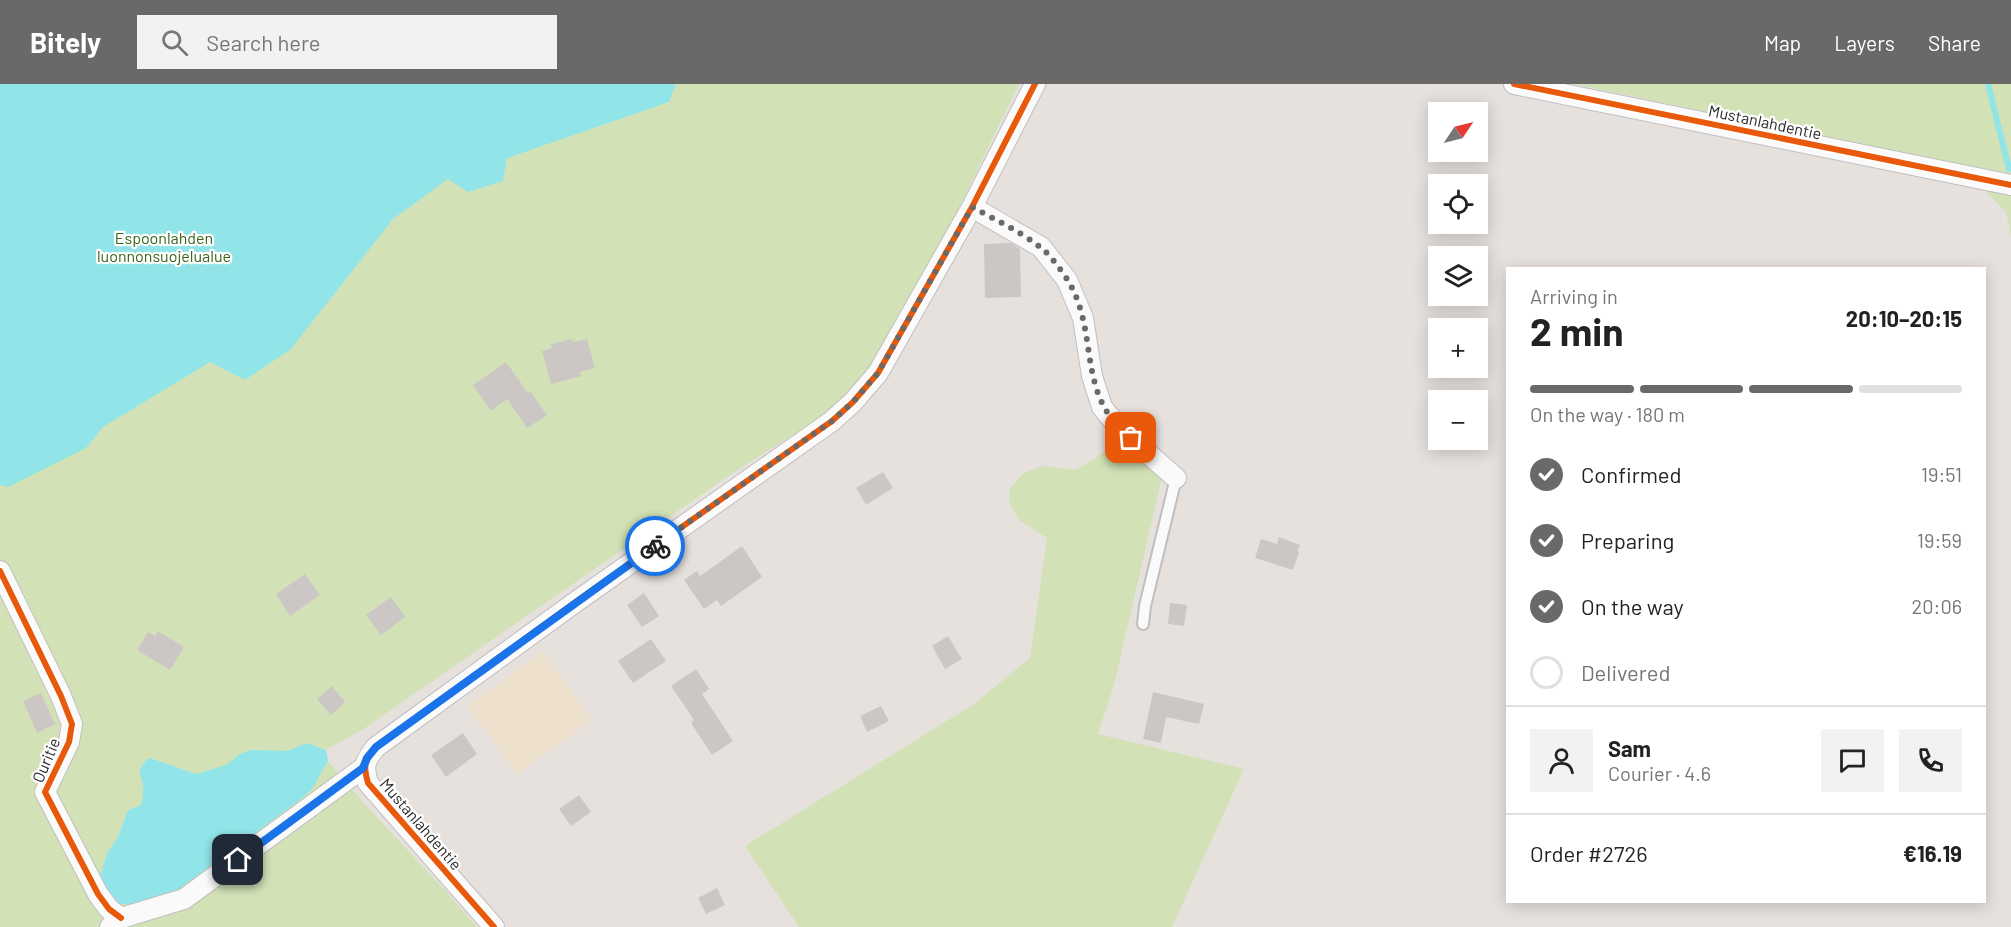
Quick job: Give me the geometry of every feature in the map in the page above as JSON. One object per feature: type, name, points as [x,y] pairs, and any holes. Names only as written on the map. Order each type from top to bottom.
[{"type":"street","name":"Mustanlahdentie","points":[[494,927],[368,783],[363,768],[367,758],[376,747],[568,607],[814,434],[853,402],[878,373],[972,207],[1035,84]]},
{"type":"street","name":"Mustanlahdentie","points":[[1514,84],[2011,185]]},
{"type":"street","points":[[972,207],[1041,247],[1067,280],[1083,318],[1092,376],[1102,407],[1121,430],[1176,478]]},
{"type":"street","name":"Ouritie","points":[[0,571],[61,696],[72,724],[69,742],[45,792],[115,922]]},
{"type":"street","points":[[115,922],[184,899],[363,768]]},
{"type":"lane","points":[[1143,624],[1145,606],[1176,478]]},
{"type":"green space","points":[[0,84],[1019,84],[956,214],[872,368],[828,412],[730,475],[365,728],[326,750],[307,743],[287,751],[279,751],[196,774],[150,758],[146,760],[139,770],[143,787],[141,805],[128,810],[118,837],[107,853],[100,877],[117,904],[143,904],[322,773],[328,761],[477,927],[0,927]]},
{"type":"green space","points":[[1574,84],[2011,84],[2011,236],[2006,212],[1985,191],[1989,171]]},
{"type":"green space","points":[[1113,447],[1163,473],[1114,685],[1098,734],[1244,769],[1172,927],[799,927],[745,846],[974,704],[1030,658],[1047,538],[1018,519],[1009,502],[1010,488],[1024,473],[1042,466],[1076,470]]},
{"type":"sand","points":[[543,651],[592,720],[517,774],[467,706]]},
{"type":"water","name":"Espoonlahden luonnonsuojelualue","points":[[0,84],[676,84],[669,102],[507,158],[503,181],[468,192],[448,179],[393,219],[291,349],[245,380],[210,362],[103,427],[86,448],[8,487],[0,485]]},
{"type":"water","points":[[307,743],[326,750],[328,761],[312,789],[179,889],[143,904],[117,904],[102,885],[100,877],[107,853],[118,837],[128,810],[141,805],[143,787],[139,770],[146,760],[150,758],[196,774],[226,765],[240,754],[250,750],[287,751]]},
{"type":"building","points":[[1011,243],[1020,249],[1021,297],[985,298],[984,244]]},
{"type":"building","points":[[572,339],[573,342],[587,339],[595,368],[580,372],[581,376],[551,384],[542,351],[552,348],[551,344]]},
{"type":"building","points":[[506,362],[547,415],[527,428],[507,399],[491,411],[473,385]]},
{"type":"building","points":[[883,472],[893,488],[866,505],[856,488]]},
{"type":"building","points":[[1279,537],[1300,545],[1293,570],[1255,558],[1261,539],[1277,544]]},
{"type":"building","points":[[742,546],[762,577],[721,606],[717,600],[704,609],[684,580],[697,571],[700,576]]},
{"type":"building","points":[[305,574],[320,595],[290,616],[276,594]]},
{"type":"building","points":[[644,593],[659,616],[642,627],[627,605]]},
{"type":"building","points":[[391,597],[405,617],[381,635],[366,615]]},
{"type":"building","points":[[1170,603],[1187,605],[1184,626],[1168,624]]},
{"type":"building","points":[[158,631],[184,647],[170,670],[137,650],[148,632],[155,636]]},
{"type":"building","points":[[948,636],[962,659],[945,669],[932,646]]},
{"type":"building","points":[[651,639],[666,661],[633,683],[618,661]]},
{"type":"building","points":[[696,669],[709,689],[702,694],[733,741],[712,755],[691,723],[694,720],[671,686]]},
{"type":"building","points":[[332,686],[345,702],[331,715],[317,699]]},
{"type":"building","points":[[1153,692],[1204,704],[1199,724],[1166,717],[1161,743],[1143,739]]},
{"type":"building","points":[[41,693],[55,724],[37,733],[23,701]]},
{"type":"building","points":[[881,706],[889,721],[867,732],[860,716]]},
{"type":"building","points":[[463,733],[477,754],[446,777],[431,755]]},
{"type":"building","points":[[579,795],[591,812],[571,826],[559,809]]},
{"type":"building","points":[[717,888],[725,905],[706,914],[698,898]]},
{"type":"waterway","points":[[1988,84],[2009,169]]},
{"type":"cycle path","points":[[494,927],[368,783],[365,768],[369,756],[376,747],[577,601],[832,421],[853,402],[878,373],[972,207],[1035,84]]},
{"type":"cycle path","points":[[1514,84],[2011,185]]},
{"type":"cycle path","points":[[0,571],[61,696],[72,724],[69,742],[45,792],[98,894],[109,909],[121,918]]},
{"type":"way so far","points":[[655,546],[832,421],[853,402],[878,373],[972,207],[1041,247],[1067,280],[1083,318],[1092,376],[1102,407],[1121,430],[1131,438]]},
{"type":"route","points":[[238,860],[363,768],[367,758],[376,747],[655,546]]}]
